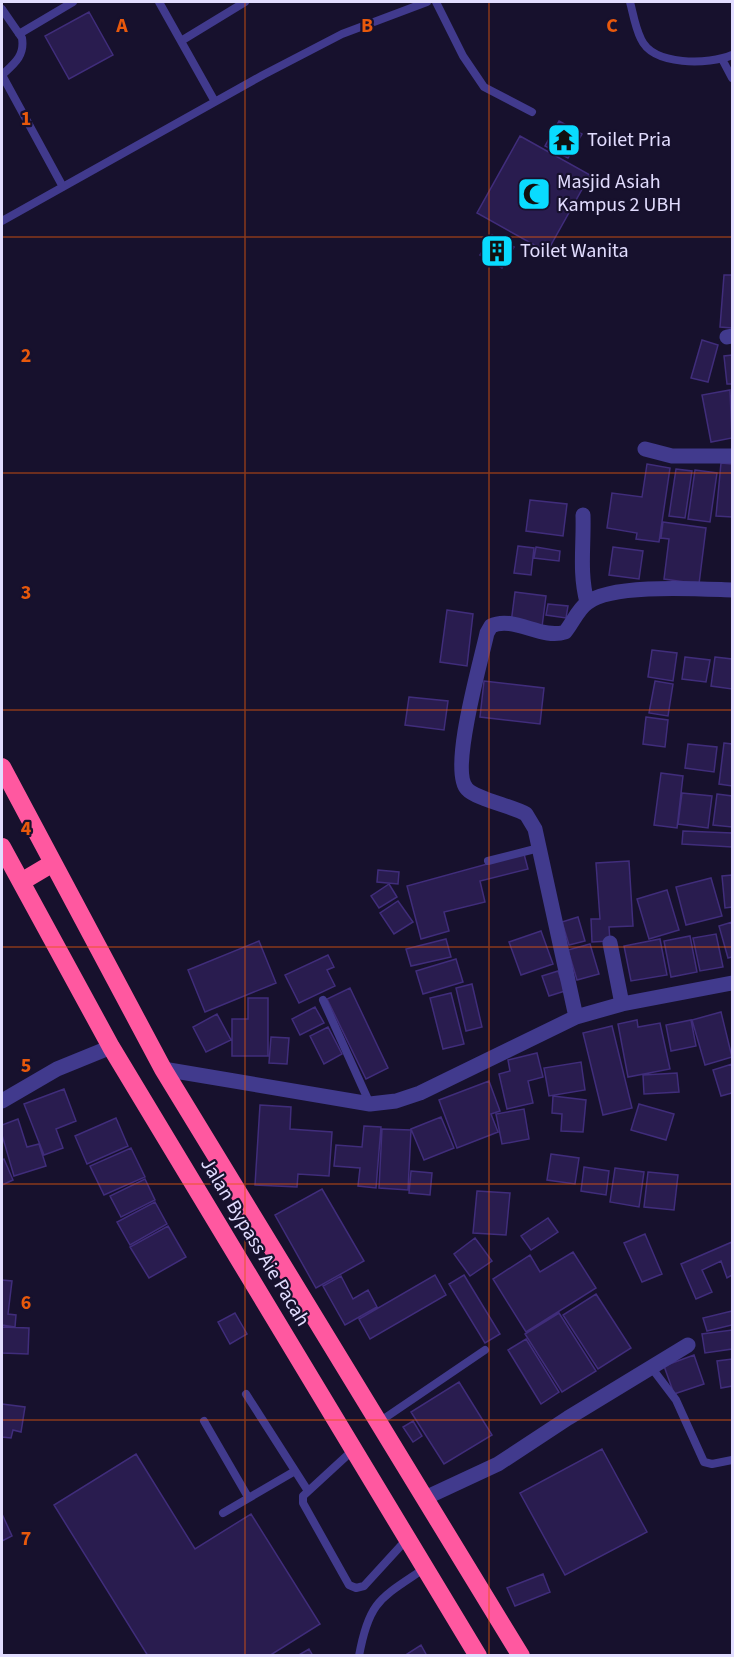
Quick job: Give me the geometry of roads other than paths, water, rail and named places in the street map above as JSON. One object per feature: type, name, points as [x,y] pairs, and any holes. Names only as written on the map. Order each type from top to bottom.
[{"type":"highway","points":[[2,767],[163,1069],[267,1243],[521,1656]]},
{"type":"highway","name":"Jalan Bypass Aie Pacah","points":[[4,855],[111,1047],[478,1656]]},
{"type":"highway","points":[[21,882],[53,863]]},
{"type":"highway","points":[[241,1262],[267,1243]]},
{"type":"street","points":[[645,449],[672,456],[732,456]]},
{"type":"street","points":[[583,515],[582,584],[587,602]]},
{"type":"street","points":[[576,1017],[541,847],[535,829],[526,814],[483,798],[467,789],[462,780],[460,757],[487,633],[491,626],[501,624],[559,634],[565,632],[587,602],[609,595],[661,587],[732,590]]},
{"type":"street","points":[[610,943],[622,1004]]},
{"type":"street","points":[[163,1069],[370,1104],[396,1101],[420,1093],[576,1017],[622,1004],[732,983]]},
{"type":"street","points":[[2,1101],[57,1069],[111,1047]]},
{"type":"street","points":[[425,1498],[498,1464],[688,1345]]},
{"type":"lane","points":[[19,34],[72,2]]},
{"type":"lane","points":[[159,2],[214,100]]},
{"type":"lane","points":[[182,41],[245,2]]},
{"type":"lane","points":[[2,221],[214,100],[342,34],[427,2]]},
{"type":"lane","points":[[436,2],[463,56],[484,87],[532,112]]},
{"type":"lane","points":[[630,2],[641,40],[654,54],[673,60],[722,59],[732,55]]},
{"type":"lane","points":[[2,9],[22,38],[22,51],[17,62],[2,75],[63,187]]},
{"type":"lane","points":[[722,59],[732,78]]},
{"type":"lane","points":[[488,861],[541,847]]},
{"type":"lane","points":[[323,1000],[370,1104]]},
{"type":"lane","points":[[379,1422],[485,1350]]},
{"type":"lane","points":[[651,1367],[675,1400],[704,1462],[712,1464],[732,1460]]},
{"type":"lane","points":[[246,1394],[308,1491]]},
{"type":"lane","points":[[204,1421],[248,1497]]},
{"type":"lane","points":[[355,1449],[303,1496],[303,1503],[349,1585],[356,1588],[364,1586],[407,1539]]},
{"type":"lane","points":[[223,1513],[295,1471]]},
{"type":"lane","points":[[359,1656],[365,1625],[378,1601],[425,1568]]},
{"type":"place","name":"Toilet Pria","points":[[564,140]]},
{"type":"place","name":"Masjid Asiah Kampus 2 UBH","points":[[534,194]]},
{"type":"place","name":"Toilet Wanita","points":[[497,251]]}]
